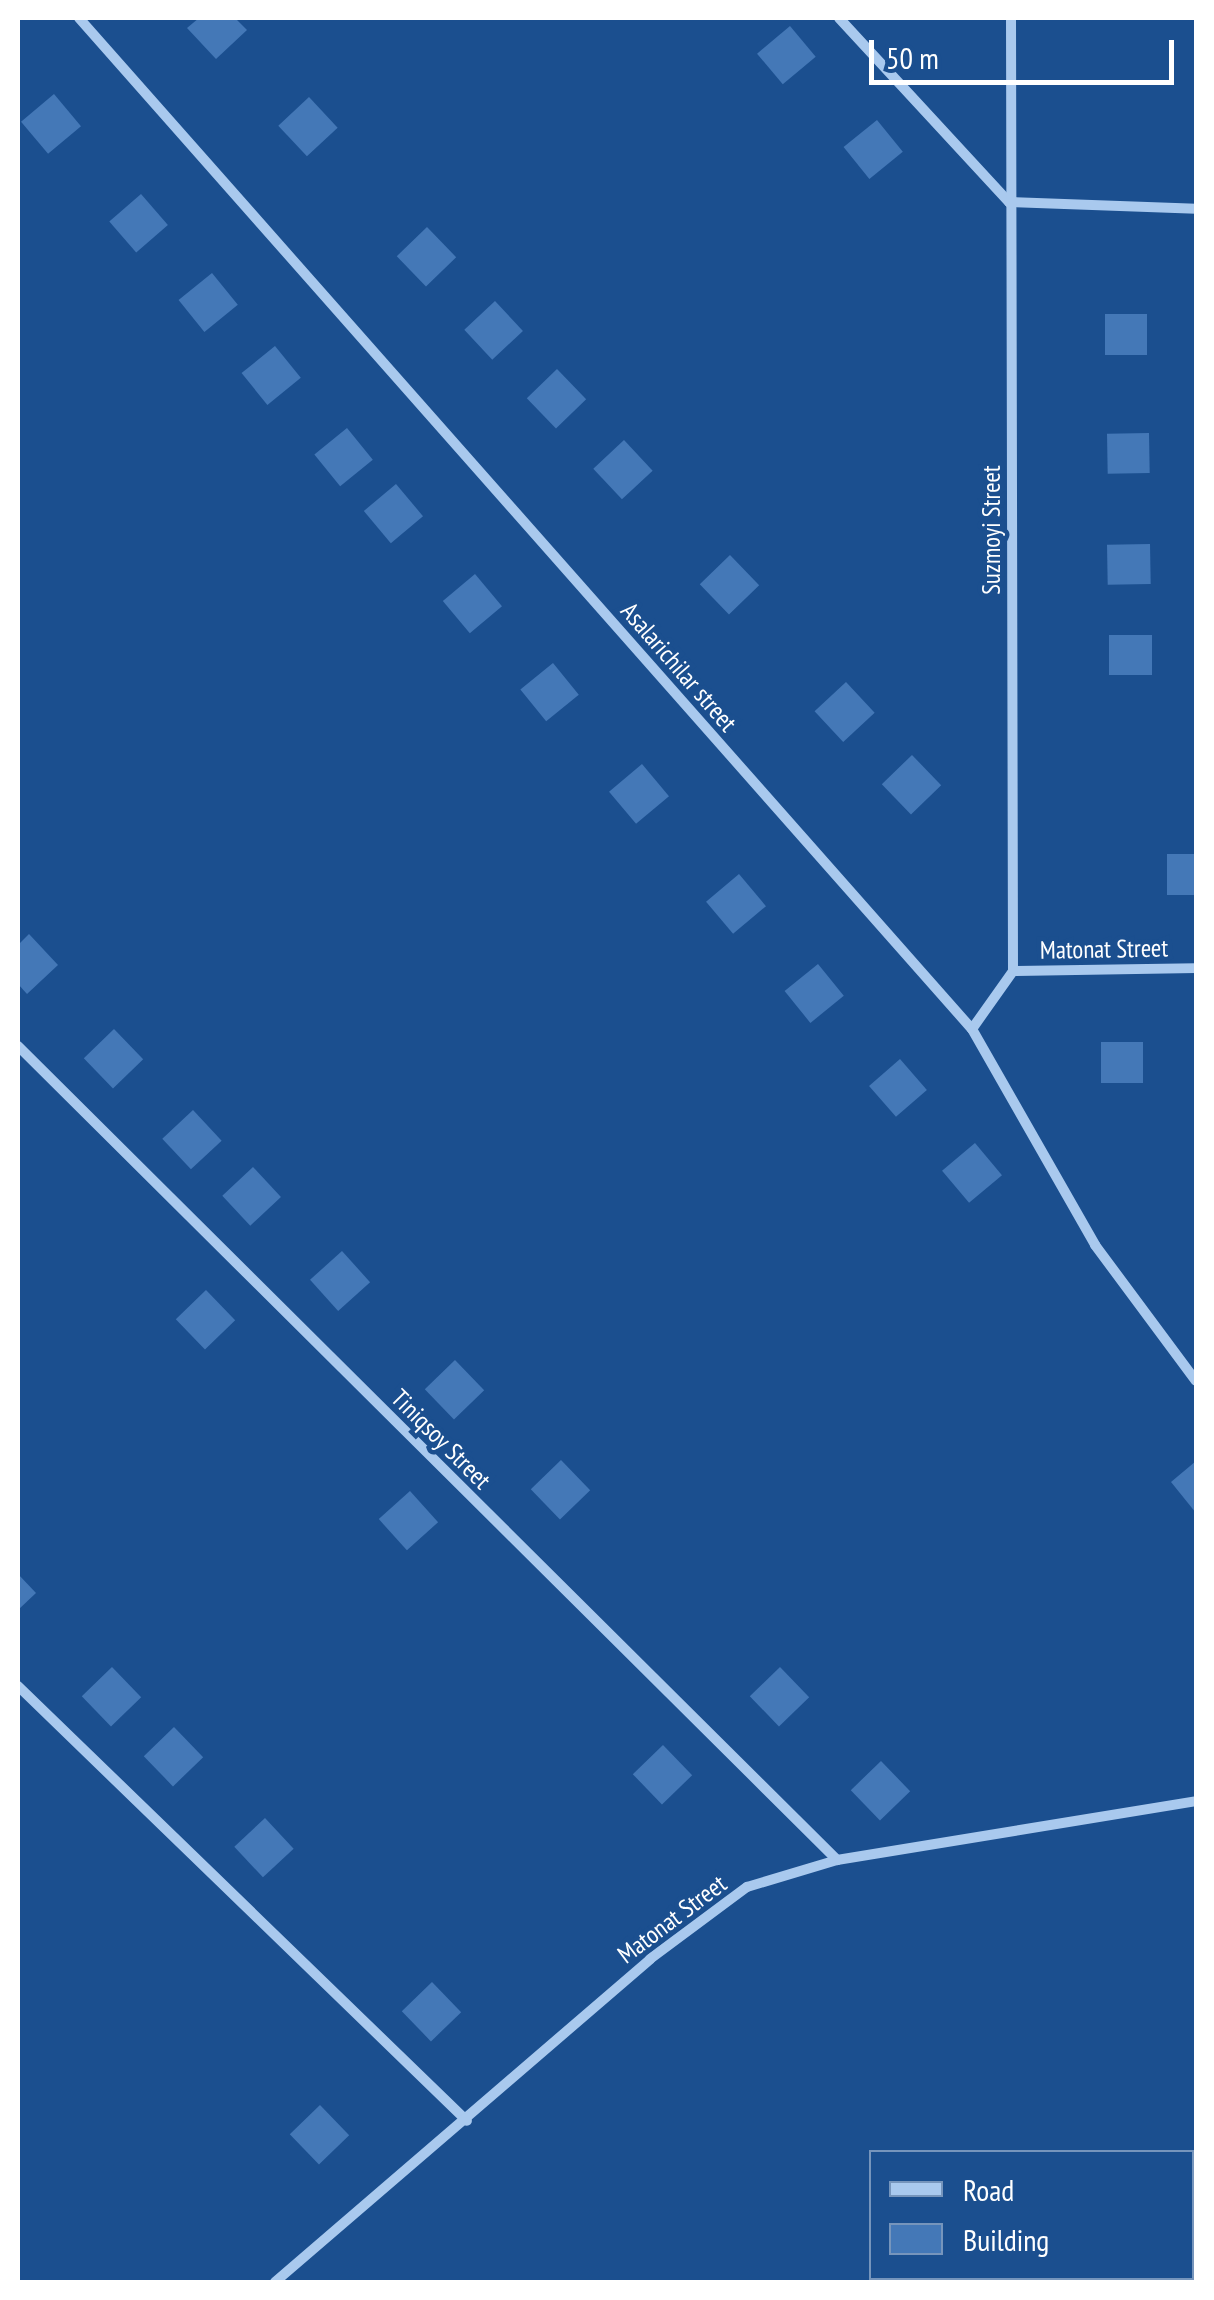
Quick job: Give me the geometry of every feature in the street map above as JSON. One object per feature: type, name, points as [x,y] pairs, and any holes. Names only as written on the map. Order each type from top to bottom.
[{"type":"street","name":"Asalarichilar street","points":[[80,18],[972,1029],[1095,1245],[1196,1381]]},
{"type":"street","points":[[839,18],[1009,202],[1196,209]]},
{"type":"street","name":"Suzmoyi Street","points":[[1011,18],[1013,970]]},
{"type":"street","name":"Matonat Street","points":[[1013,970],[1196,968]]},
{"type":"street","points":[[972,1029],[1013,970]]},
{"type":"street","name":"Tiniqsoy Street","points":[[18,1046],[837,1860]]},
{"type":"street","points":[[18,1686],[468,2121]]},
{"type":"street","name":"Matonat Street","points":[[275,2282],[468,2121],[650,1959],[747,1888],[837,1860],[1196,1802]]},
{"type":"building","points":[[199,18],[235,18],[247,30],[216,59],[187,28]]},
{"type":"building","points":[[790,26],[816,57],[783,84],[757,54]]},
{"type":"building","points":[[54,94],[81,126],[48,154],[21,122]]},
{"type":"building","points":[[309,97],[338,128],[307,156],[278,126]]},
{"type":"building","points":[[877,120],[903,152],[869,179],[844,147]]},
{"type":"building","points":[[141,194],[168,225],[136,252],[109,222]]},
{"type":"building","points":[[427,227],[456,257],[426,286],[397,256]]},
{"type":"building","points":[[212,273],[238,305],[204,332],[179,300]]},
{"type":"building","points":[[495,301],[523,331],[492,360],[464,330]]},
{"type":"building","points":[[1105,314],[1147,314],[1147,355],[1105,355]]},
{"type":"building","points":[[275,346],[301,378],[267,405],[242,373]]},
{"type":"building","points":[[557,369],[586,399],[556,428],[527,398]]},
{"type":"building","points":[[347,428],[373,460],[340,486],[314,454]]},
{"type":"building","points":[[1149,433],[1150,473],[1108,474],[1107,434]]},
{"type":"building","points":[[624,440],[653,471],[622,499],[593,469]]},
{"type":"building","points":[[396,484],[423,516],[391,543],[364,511]]},
{"type":"building","points":[[1150,544],[1151,584],[1108,585],[1107,545]]},
{"type":"building","points":[[730,555],[759,585],[729,614],[700,584]]},
{"type":"building","points":[[475,574],[502,606],[470,633],[443,601]]},
{"type":"building","points":[[1109,635],[1152,635],[1152,675],[1109,675]]},
{"type":"building","points":[[553,663],[579,695],[546,721],[520,689]]},
{"type":"building","points":[[846,682],[875,713],[843,742],[815,711]]},
{"type":"building","points":[[912,755],[941,785],[911,814],[882,784]]},
{"type":"building","points":[[642,764],[669,796],[636,824],[609,792]]},
{"type":"building","points":[[1167,854],[1196,854],[1196,895],[1167,895]]},
{"type":"building","points":[[739,874],[766,906],[733,934],[706,902]]},
{"type":"building","points":[[29,934],[58,965],[27,994],[18,984],[18,945]]},
{"type":"building","points":[[818,964],[844,996],[810,1023],[785,991]]},
{"type":"building","points":[[114,1029],[143,1059],[113,1088],[84,1058]]},
{"type":"building","points":[[1101,1042],[1143,1042],[1143,1083],[1101,1083]]},
{"type":"building","points":[[900,1059],[927,1090],[896,1117],[869,1086]]},
{"type":"building","points":[[193,1110],[222,1141],[191,1169],[162,1139]]},
{"type":"building","points":[[975,1143],[1002,1175],[969,1203],[942,1171]]},
{"type":"building","points":[[253,1167],[281,1197],[250,1226],[222,1196]]},
{"type":"building","points":[[342,1251],[370,1282],[338,1311],[310,1280]]},
{"type":"building","points":[[206,1290],[235,1320],[205,1349],[176,1319]]},
{"type":"building","points":[[455,1360],[484,1390],[454,1419],[425,1389]]},
{"type":"building","points":[[561,1460],[590,1490],[560,1519],[531,1489]]},
{"type":"building","points":[[1196,1461],[1196,1513],[1171,1482]]},
{"type":"building","points":[[410,1491],[438,1522],[407,1550],[379,1519]]},
{"type":"building","points":[[18,1574],[36,1593],[18,1610]]},
{"type":"building","points":[[112,1667],[141,1697],[111,1726],[82,1696]]},
{"type":"building","points":[[780,1667],[809,1697],[779,1726],[750,1696]]},
{"type":"building","points":[[174,1727],[203,1757],[173,1786],[144,1756]]},
{"type":"building","points":[[663,1745],[692,1775],[662,1804],[633,1774]]},
{"type":"building","points":[[881,1761],[910,1791],[880,1820],[851,1790]]},
{"type":"building","points":[[265,1818],[294,1849],[263,1877],[234,1847]]},
{"type":"building","points":[[432,1982],[461,2012],[431,2041],[402,2011]]},
{"type":"building","points":[[320,2105],[349,2135],[319,2164],[290,2134]]}]
